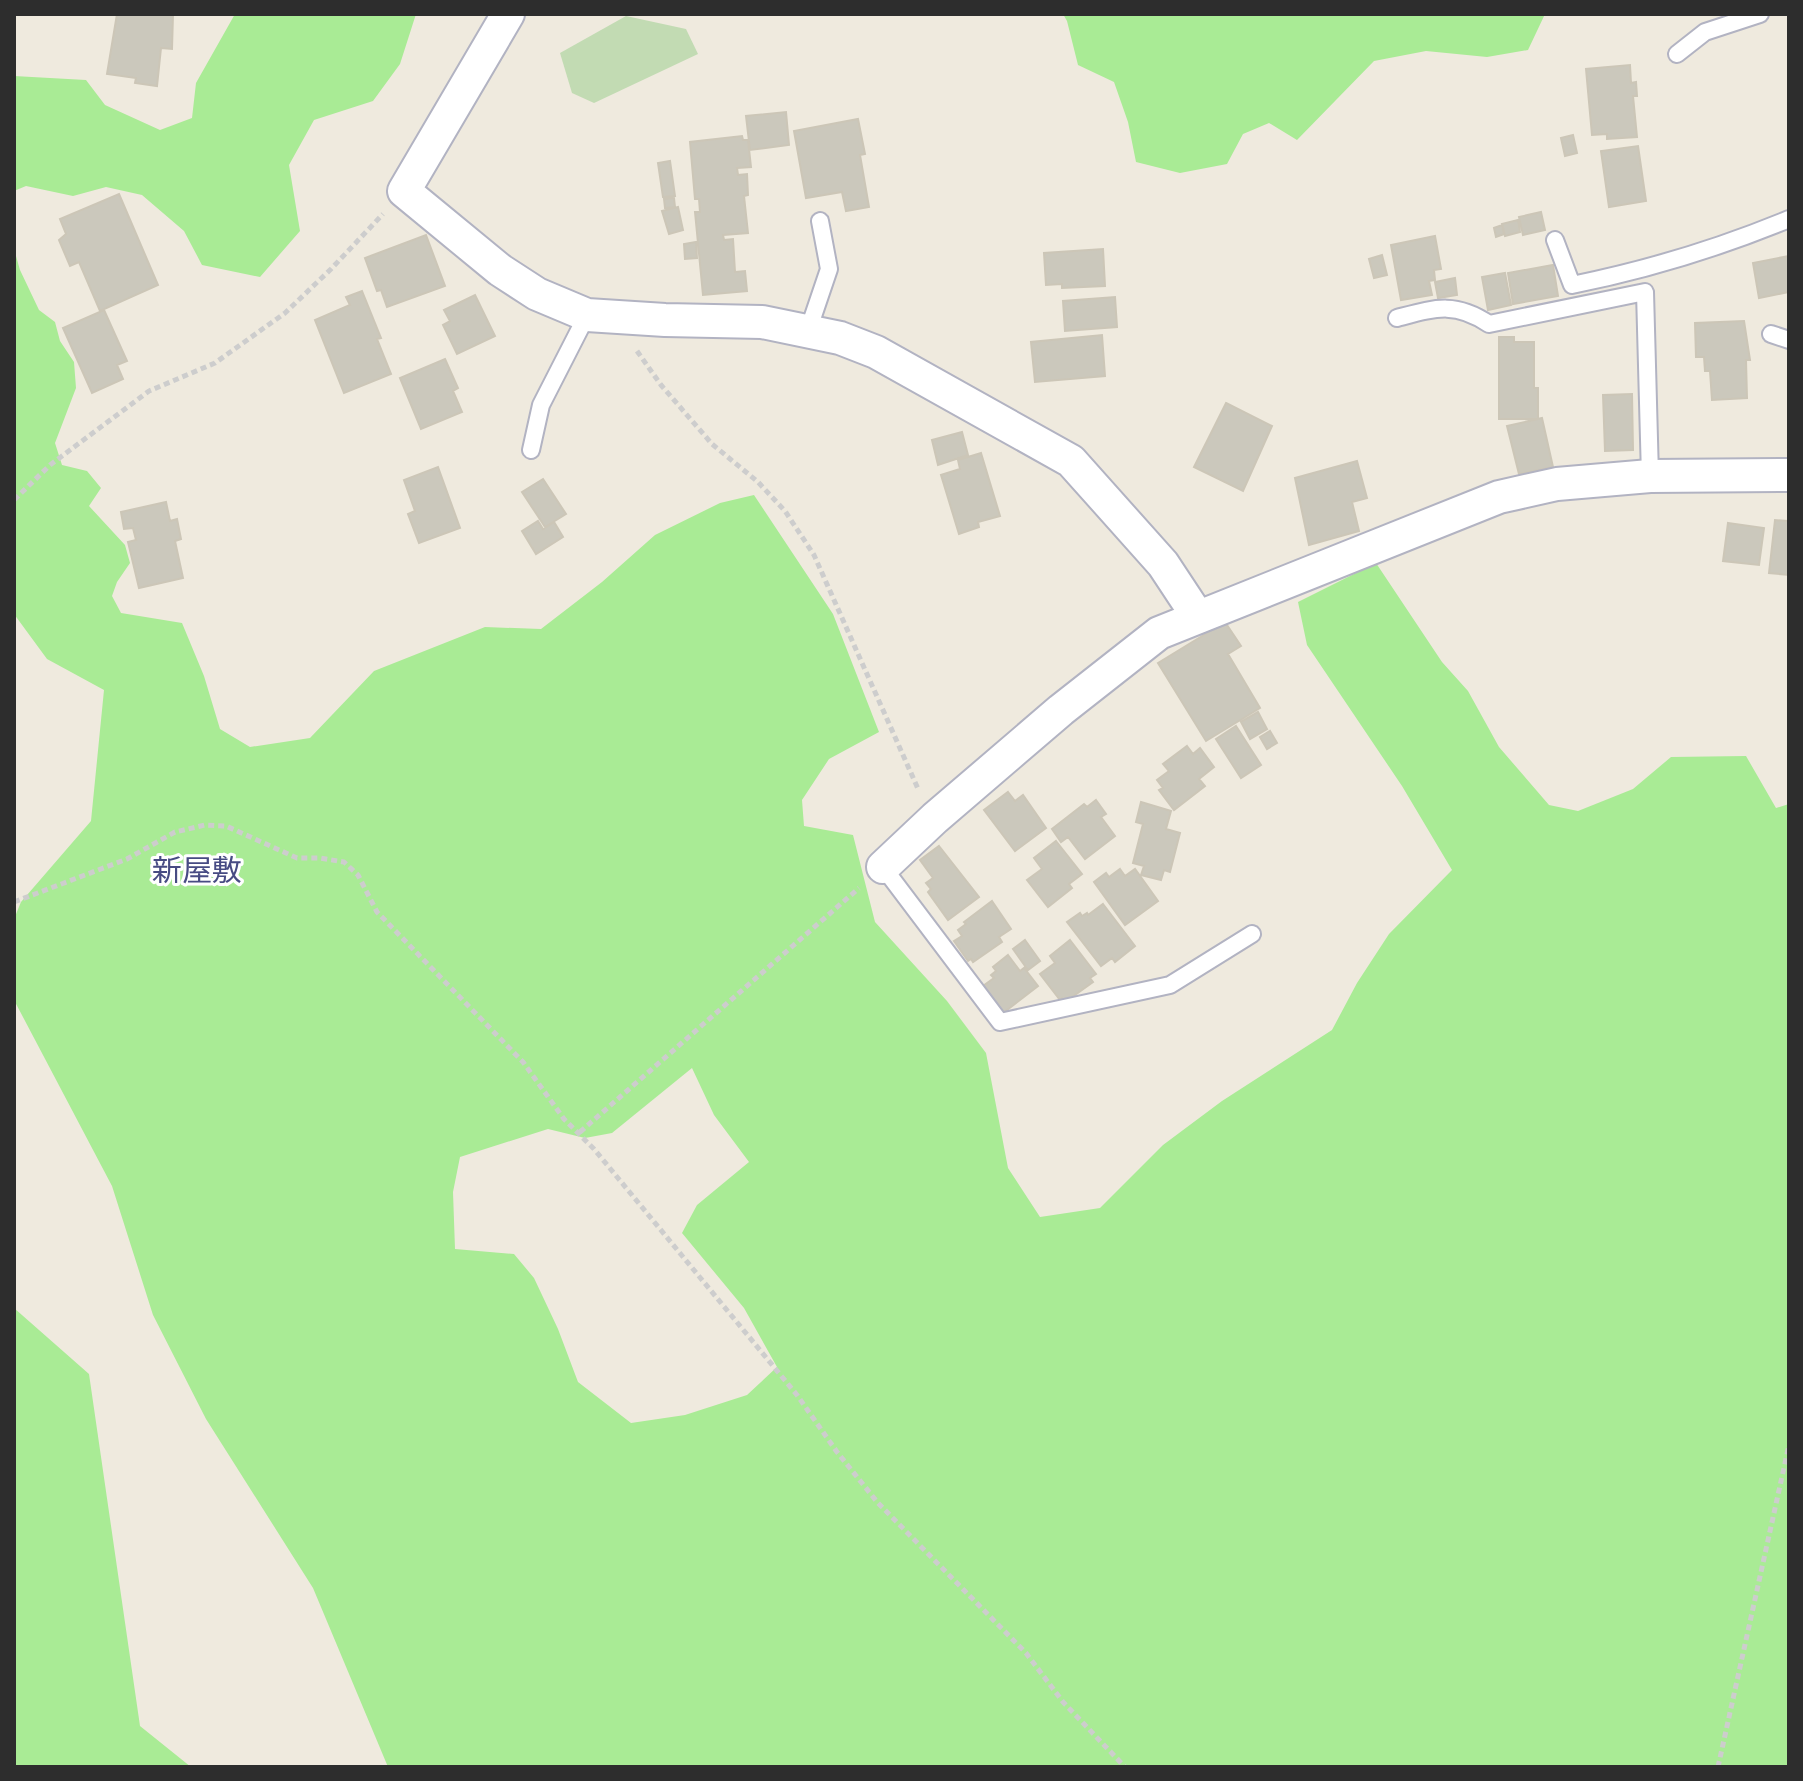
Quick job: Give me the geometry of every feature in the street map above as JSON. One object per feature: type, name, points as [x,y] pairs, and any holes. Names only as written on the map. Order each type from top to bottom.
[{"type":"street","points":[[508,14],[404,191],[500,270],[537,294],[595,315],[762,322],[840,338],[876,352],[1071,461],[1163,564],[1198,617]]},
{"type":"street","points":[[883,867],[1061,710],[1159,633],[1499,497],[1557,484],[1650,476],[1789,475]]},
{"type":"lane","points":[[1677,54],[1705,32],[1760,14]]},
{"type":"lane","points":[[1555,240],[1572,285],[1617,276],[1738,240],[1789,219]]},
{"type":"lane","points":[[808,331],[829,269],[820,221]]},
{"type":"lane","points":[[1397,318],[1431,309],[1461,309],[1489,324],[1645,292],[1650,476]]},
{"type":"lane","points":[[531,450],[541,405],[595,315]]},
{"type":"lane","points":[[1771,334],[1789,340]]},
{"type":"lane","points":[[883,867],[1000,1022],[1170,985],[1252,934]]},
{"type":"path","points":[[14,500],[50,465],[149,391],[215,363],[285,313],[404,191]]},
{"type":"path","points":[[595,315],[637,352],[712,444],[758,482],[785,511],[814,555],[911,776],[935,818]]},
{"type":"path","points":[[14,902],[127,859],[175,832],[205,825],[226,826],[297,858],[344,862],[358,875],[377,912],[523,1062],[564,1119],[580,1132],[797,1395],[878,1503],[1026,1653],[1063,1702],[1125,1767]]},
{"type":"path","points":[[580,1132],[801,942],[883,867]]},
{"type":"path","points":[[1718,1767],[1789,1445]]},
{"type":"green space","points":[[235,14],[416,14],[400,64],[373,101],[314,120],[289,165],[300,231],[260,277],[202,265],[184,231],[142,195],[106,187],[73,196],[26,186],[14,191],[14,76],[86,80],[105,105],[160,130],[192,118],[196,83]]},
{"type":"green space","points":[[1063,14],[1545,14],[1528,50],[1487,57],[1426,51],[1374,61],[1297,140],[1269,123],[1243,134],[1227,164],[1180,173],[1136,162],[1128,122],[1114,82],[1078,65]]},
{"type":"green space","points":[[626,16],[686,29],[698,54],[594,103],[572,93],[560,53]]},
{"type":"green space","points":[[14,249],[20,270],[39,310],[55,322],[60,341],[74,362],[76,388],[55,443],[62,465],[87,471],[101,488],[89,506],[125,545],[130,563],[112,596],[121,613],[182,623],[204,676],[220,729],[250,747],[310,738],[374,671],[485,627],[541,629],[602,582],[655,535],[720,503],[754,495],[833,614],[879,732],[829,759],[802,800],[804,826],[853,835],[875,922],[947,1001],[986,1053],[1008,1168],[1040,1217],[1100,1208],[1163,1145],[1222,1101],[1332,1030],[1357,983],[1389,934],[1452,870],[1402,786],[1307,645],[1298,602],[1376,563],[1442,662],[1468,691],[1499,747],[1549,805],[1578,811],[1633,789],[1671,757],[1746,756],[1776,808],[1789,804],[1789,1767],[388,1767],[313,1588],[206,1419],[153,1315],[112,1186],[14,1000],[14,919],[21,902],[91,821],[104,690],[47,659],[14,614]],"holes":[[[692,1068],[714,1115],[749,1162],[697,1205],[682,1233],[744,1308],[777,1367],[747,1395],[685,1415],[631,1423],[578,1382],[534,1278],[514,1254],[455,1249],[453,1192],[460,1157],[548,1129],[585,1138],[612,1133]]]},
{"type":"green space","points":[[14,1308],[89,1374],[140,1726],[191,1767],[14,1767]]},
{"type":"building","points":[[117,14],[173,14],[172,49],[161,48],[157,86],[135,83],[136,78],[107,74]]},
{"type":"building","points":[[1630,65],[1631,83],[1636,82],[1637,96],[1633,96],[1637,137],[1607,139],[1607,134],[1592,135],[1586,69]]},
{"type":"building","points":[[786,112],[789,145],[750,150],[746,116]]},
{"type":"building","points":[[858,119],[865,154],[860,155],[869,207],[846,211],[842,192],[806,198],[794,131]]},
{"type":"building","points":[[1573,135],[1577,153],[1565,156],[1561,138]]},
{"type":"building","points":[[742,136],[743,140],[748,140],[751,167],[737,168],[738,175],[747,174],[748,195],[744,196],[748,233],[723,235],[724,240],[733,239],[735,272],[745,271],[747,291],[703,295],[695,212],[700,212],[699,199],[695,199],[690,142]]},
{"type":"building","points":[[1638,146],[1646,201],[1609,207],[1601,151]]},
{"type":"building","points":[[670,161],[675,196],[663,197],[658,163]]},
{"type":"building","points":[[119,194],[158,285],[100,311],[79,262],[70,266],[59,240],[66,234],[60,219]]},
{"type":"building","points":[[674,198],[675,207],[665,208],[664,199]]},
{"type":"building","points":[[678,207],[683,230],[669,234],[662,211]]},
{"type":"building","points":[[1541,212],[1545,230],[1523,235],[1519,217]]},
{"type":"building","points":[[1518,220],[1520,232],[1505,236],[1502,224]]},
{"type":"building","points":[[1502,225],[1504,234],[1496,237],[1494,228]]},
{"type":"building","points":[[426,235],[445,286],[387,307],[381,290],[377,291],[365,258]]},
{"type":"building","points":[[1435,236],[1441,269],[1434,270],[1435,280],[1429,281],[1432,295],[1401,300],[1391,245]]},
{"type":"building","points":[[696,242],[697,258],[685,259],[684,244]]},
{"type":"building","points":[[1103,249],[1105,286],[1062,288],[1062,284],[1046,285],[1044,253]]},
{"type":"building","points":[[1382,255],[1387,275],[1374,278],[1369,259]]},
{"type":"building","points":[[1789,256],[1789,292],[1759,298],[1753,263]]},
{"type":"building","points":[[1553,265],[1558,296],[1513,304],[1508,273]]},
{"type":"building","points":[[1505,273],[1511,305],[1488,310],[1482,277]]},
{"type":"building","points":[[1455,278],[1457,295],[1438,298],[1435,282]]},
{"type":"building","points":[[362,291],[381,338],[377,339],[391,374],[344,393],[315,320],[350,305],[346,297]]},
{"type":"building","points":[[475,295],[495,336],[457,354],[443,325],[450,321],[444,310]]},
{"type":"building","points":[[1115,297],[1117,327],[1065,331],[1063,301]]},
{"type":"building","points":[[104,310],[127,361],[117,365],[123,379],[92,393],[63,328]]},
{"type":"building","points":[[1744,321],[1750,360],[1746,360],[1747,398],[1712,400],[1710,371],[1705,371],[1704,357],[1696,357],[1695,323]]},
{"type":"building","points":[[1102,335],[1105,376],[1035,382],[1031,342]]},
{"type":"building","points":[[1499,337],[1514,337],[1514,342],[1534,342],[1538,419],[1499,419]]},
{"type":"building","points":[[445,359],[458,388],[453,391],[462,412],[421,429],[400,378]]},
{"type":"building","points":[[1632,394],[1633,450],[1605,451],[1603,395]]},
{"type":"building","points":[[1226,403],[1272,426],[1243,491],[1194,467]]},
{"type":"building","points":[[1542,418],[1553,467],[1519,474],[1507,426]]},
{"type":"building","points":[[962,432],[968,455],[938,465],[932,440]]},
{"type":"building","points":[[981,453],[1000,516],[978,522],[979,527],[959,534],[941,475],[960,469],[958,460]]},
{"type":"building","points":[[1357,461],[1367,498],[1352,502],[1359,531],[1309,545],[1295,478]]},
{"type":"building","points":[[438,467],[460,528],[419,543],[408,514],[415,511],[404,480]]},
{"type":"building","points":[[543,479],[566,514],[545,527],[522,492]]},
{"type":"building","points":[[166,502],[170,521],[177,519],[181,539],[175,541],[183,578],[139,588],[128,542],[136,540],[133,528],[124,529],[121,512]]},
{"type":"building","points":[[1789,511],[1789,575],[1769,573],[1775,520],[1788,521]]},
{"type":"building","points":[[538,521],[543,529],[554,522],[563,537],[536,554],[522,531]]},
{"type":"building","points":[[1728,523],[1764,528],[1759,565],[1723,561]]},
{"type":"building","points":[[1225,622],[1241,646],[1228,654],[1260,708],[1206,741],[1158,663]]},
{"type":"building","points":[[1258,712],[1267,729],[1250,739],[1241,722]]},
{"type":"building","points":[[1236,726],[1261,765],[1241,778],[1216,739]]},
{"type":"building","points":[[1270,731],[1277,743],[1267,749],[1260,737]]},
{"type":"building","points":[[1187,746],[1193,754],[1200,748],[1214,767],[1199,779],[1205,786],[1174,810],[1159,790],[1163,788],[1157,780],[1169,771],[1163,764]]},
{"type":"building","points":[[1008,792],[1015,801],[1023,795],[1046,828],[1015,851],[984,810]]},
{"type":"building","points":[[1096,800],[1106,814],[1101,817],[1115,836],[1085,859],[1068,837],[1061,842],[1052,829],[1084,804],[1087,807]]},
{"type":"building","points":[[1141,802],[1171,811],[1166,829],[1180,833],[1170,872],[1164,870],[1161,880],[1141,875],[1144,866],[1133,863],[1143,824],[1136,822]]},
{"type":"building","points":[[1056,841],[1082,874],[1069,884],[1072,888],[1048,907],[1027,880],[1042,869],[1034,858]]},
{"type":"building","points":[[939,846],[979,897],[948,920],[928,892],[931,889],[926,883],[933,878],[920,860]]},
{"type":"building","points":[[1120,869],[1125,876],[1135,869],[1158,901],[1125,925],[1094,882],[1106,873],[1109,877]]},
{"type":"building","points":[[992,901],[1011,929],[999,937],[1002,942],[973,962],[971,959],[968,961],[954,941],[962,936],[958,930]]},
{"type":"building","points":[[1103,904],[1135,946],[1115,962],[1112,958],[1101,966],[1067,922],[1080,913],[1082,916],[1088,915]]},
{"type":"building","points":[[1025,940],[1040,961],[1028,970],[1013,949]]},
{"type":"building","points":[[1070,940],[1096,974],[1090,978],[1093,982],[1065,1002],[1040,974],[1055,963],[1050,956]]},
{"type":"building","points":[[1008,955],[1020,971],[1024,968],[1038,986],[1003,1013],[983,986],[994,978],[991,975],[996,971],[993,967]]},
{"type":"district","name":"新屋敷","points":[[197,870]]}]
